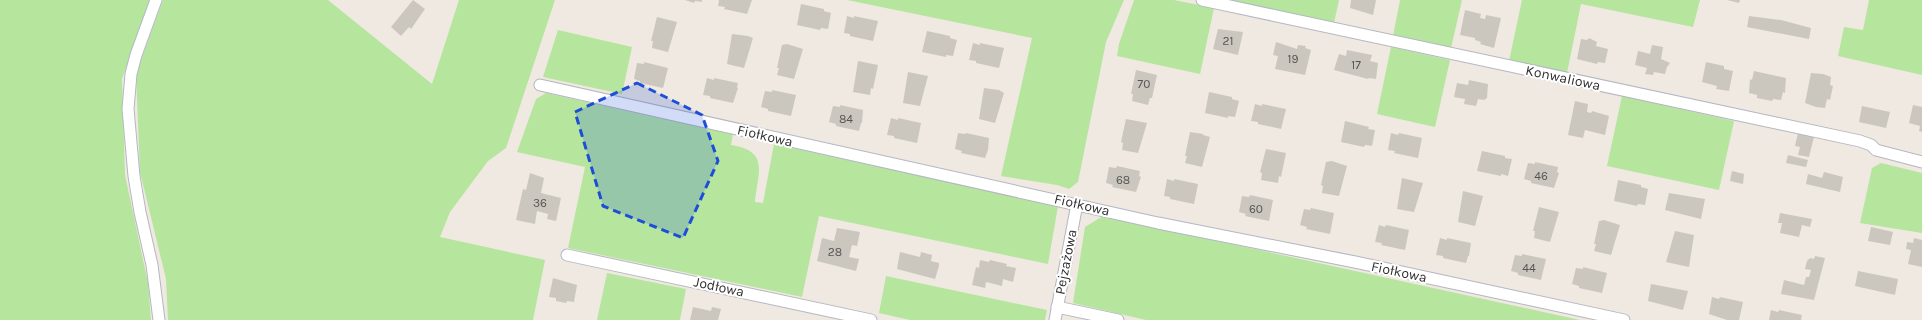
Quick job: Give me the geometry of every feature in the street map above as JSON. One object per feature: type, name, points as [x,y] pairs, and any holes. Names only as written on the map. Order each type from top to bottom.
[{"type":"street","points":[[156,0],[136,55],[131,74],[128,109],[134,176],[152,265],[159,320]]},
{"type":"street","name":"Konwaliowa","points":[[1202,0],[1860,141],[1876,150],[1922,162]]},
{"type":"street","name":"Fiołkowa","points":[[540,85],[1077,204],[1624,320]]},
{"type":"street","name":"Pejzażowa","points":[[1055,320],[1077,204]]},
{"type":"street","name":"Jodłowa","points":[[567,255],[871,320]]},
{"type":"street","points":[[1058,307],[1118,320]]},
{"type":"highlighted area","points":[[637,83],[702,115],[718,161],[683,238],[603,206],[575,112]]},
{"type":"green space","points":[[0,0],[151,0],[122,79],[125,175],[148,283],[151,320],[0,320]]},
{"type":"green space","points":[[163,0],[328,0],[432,84],[459,0],[555,0],[506,148],[488,161],[450,212],[440,237],[545,260],[533,320],[168,320],[166,279],[140,172],[136,74]]},
{"type":"green space","points":[[847,0],[1124,0],[1106,42],[1078,182],[1069,189],[1057,185],[1001,176],[1032,38]]},
{"type":"green space","points":[[1134,0],[1174,0],[1214,8],[1200,74],[1117,56],[1119,44]]},
{"type":"green space","points":[[1228,0],[1339,0],[1334,23]]},
{"type":"green space","points":[[1400,0],[1462,0],[1451,48],[1393,36]]},
{"type":"green space","points":[[1522,0],[1700,0],[1693,27],[1581,4],[1567,73],[1509,61]]},
{"type":"green space","points":[[1869,0],[1922,0],[1922,75],[1838,56],[1844,27],[1863,30]]},
{"type":"green space","points":[[558,30],[632,47],[622,94],[543,77]]},
{"type":"green space","points":[[1391,47],[1450,60],[1435,127],[1377,114]]},
{"type":"green space","points":[[546,93],[733,134],[731,145],[744,148],[752,152],[757,158],[759,173],[755,202],[763,203],[774,144],[1058,206],[1048,264],[819,216],[802,297],[568,248],[585,167],[517,152],[536,99]]},
{"type":"green space","points":[[1622,96],[1734,121],[1719,190],[1607,166]]},
{"type":"green space","points":[[1881,163],[1922,173],[1922,233],[1860,223],[1872,168]]},
{"type":"green space","points":[[1103,216],[1580,320],[1146,320],[1073,303],[1085,227]]},
{"type":"green space","points":[[607,273],[686,289],[680,320],[597,320]]},
{"type":"green space","points":[[886,276],[1047,310],[1045,320],[910,320],[879,313]]},
{"type":"building","points":[[413,0],[425,9],[411,29],[409,27],[401,36],[391,27]]},
{"type":"building","points":[[685,0],[702,0],[702,2],[695,1],[694,3]]},
{"type":"building","points":[[719,0],[752,0],[747,14],[724,9],[725,7],[718,6]]},
{"type":"building","points":[[1351,0],[1376,0],[1373,15],[1350,8]]},
{"type":"building","points":[[1727,0],[1740,0],[1739,3]]},
{"type":"building","points":[[801,4],[824,9],[824,11],[831,13],[828,29],[821,28],[820,30],[797,25]]},
{"type":"building","points":[[1465,10],[1481,14],[1480,18],[1485,19],[1486,15],[1501,18],[1494,48],[1480,44],[1481,42],[1475,40],[1475,38],[1460,35]]},
{"type":"building","points":[[847,16],[878,21],[873,41],[850,36],[850,34],[844,33]]},
{"type":"building","points":[[1749,16],[1781,20],[1811,28],[1809,39],[1747,27]]},
{"type":"building","points":[[657,17],[677,22],[668,52],[652,48],[653,41],[651,41]]},
{"type":"building","points":[[1218,29],[1243,32],[1238,55],[1213,49]]},
{"type":"building","points":[[927,31],[950,36],[950,38],[957,40],[953,56],[946,55],[946,57],[922,52]]},
{"type":"building","points":[[732,34],[753,38],[744,68],[727,64]]},
{"type":"building","points":[[1589,38],[1597,42],[1596,46],[1608,49],[1605,63],[1598,62],[1597,64],[1577,59],[1581,39],[1587,40]]},
{"type":"building","points":[[1276,42],[1297,49],[1298,45],[1306,46],[1305,48],[1311,50],[1305,75],[1275,69],[1278,56],[1273,55]]},
{"type":"building","points":[[973,43],[1004,48],[999,68],[969,60]]},
{"type":"building","points":[[787,44],[803,49],[794,79],[777,75],[782,45]]},
{"type":"building","points":[[1652,45],[1663,47],[1661,59],[1670,63],[1665,74],[1654,72],[1653,75],[1645,74],[1647,68],[1635,65],[1638,51],[1650,54]]},
{"type":"building","points":[[1347,50],[1372,55],[1370,61],[1378,63],[1376,79],[1368,79],[1334,70],[1339,54],[1346,56]]},
{"type":"building","points":[[858,61],[878,65],[873,89],[871,88],[870,95],[853,92]]},
{"type":"building","points":[[644,62],[668,68],[663,88],[640,83],[640,81],[634,79],[637,63],[644,64]]},
{"type":"building","points":[[1706,62],[1724,66],[1724,69],[1733,71],[1729,91],[1716,89],[1717,86],[1702,82]]},
{"type":"building","points":[[1136,70],[1157,75],[1152,98],[1150,98],[1148,105],[1132,101],[1133,94],[1131,94]]},
{"type":"building","points":[[1754,71],[1786,78],[1785,93],[1783,92],[1781,100],[1773,99],[1772,101],[1757,98],[1757,95],[1749,93],[1750,79],[1752,80]]},
{"type":"building","points":[[908,72],[928,76],[920,106],[903,103]]},
{"type":"building","points":[[1811,73],[1823,74],[1831,77],[1830,85],[1833,86],[1830,100],[1827,99],[1825,108],[1816,107],[1805,103]]},
{"type":"building","points":[[707,78],[738,83],[738,88],[733,103],[703,95]]},
{"type":"building","points":[[1469,80],[1488,84],[1487,98],[1484,100],[1478,99],[1476,106],[1464,104],[1465,99],[1454,97],[1457,83],[1468,85]]},
{"type":"building","points":[[984,88],[999,90],[1004,93],[995,123],[979,119]]},
{"type":"building","points":[[772,90],[796,95],[791,116],[768,111],[768,109],[761,107],[765,91],[772,92]]},
{"type":"building","points":[[1209,92],[1232,97],[1232,99],[1239,101],[1235,117],[1228,116],[1228,118],[1205,113]]},
{"type":"building","points":[[1575,101],[1588,104],[1587,112],[1591,113],[1592,111],[1609,116],[1605,135],[1585,130],[1583,138],[1568,135]]},
{"type":"building","points":[[1255,104],[1286,109],[1281,129],[1251,121]]},
{"type":"building","points":[[840,105],[863,110],[862,123],[859,131],[836,126],[836,124],[829,122],[833,106],[840,107]]},
{"type":"building","points":[[1913,105],[1922,107],[1922,132],[1919,131],[1920,126],[1909,123]]},
{"type":"building","points":[[1862,106],[1890,112],[1886,128],[1859,122]]},
{"type":"building","points":[[891,118],[921,123],[917,143],[887,135]]},
{"type":"building","points":[[1126,119],[1147,123],[1138,153],[1122,150],[1123,143],[1121,142]]},
{"type":"building","points":[[1345,121],[1375,130],[1372,146],[1365,145],[1364,147],[1341,142]]},
{"type":"building","points":[[1190,132],[1203,134],[1210,137],[1202,167],[1185,163]]},
{"type":"building","points":[[958,133],[966,133],[989,138],[988,150],[985,158],[961,153],[962,151],[955,149]]},
{"type":"building","points":[[1391,133],[1398,135],[1399,133],[1422,138],[1418,158],[1394,153],[1395,151],[1388,150]]},
{"type":"building","points":[[1798,133],[1814,137],[1809,157],[1798,155],[1800,147],[1795,146]]},
{"type":"building","points":[[1266,149],[1286,153],[1281,177],[1279,176],[1278,183],[1261,180],[1262,173],[1260,172]]},
{"type":"building","points":[[1482,151],[1512,159],[1508,176],[1477,171]]},
{"type":"building","points":[[1788,155],[1808,160],[1806,167],[1786,163]]},
{"type":"building","points":[[1332,161],[1347,166],[1339,196],[1322,193],[1323,186],[1321,185],[1326,162]]},
{"type":"building","points":[[1535,162],[1558,167],[1557,172],[1559,173],[1554,188],[1531,183],[1531,181],[1524,179],[1528,163],[1535,164]]},
{"type":"building","points":[[1117,166],[1140,171],[1139,176],[1141,177],[1136,192],[1112,187],[1113,185],[1106,183],[1109,167],[1116,168]]},
{"type":"building","points":[[1732,171],[1744,174],[1743,184],[1730,181]]},
{"type":"building","points":[[1824,172],[1843,177],[1840,192],[1806,184],[1808,174],[1822,178]]},
{"type":"building","points":[[530,173],[544,178],[541,193],[561,198],[556,221],[547,219],[548,214],[537,211],[535,224],[516,220],[523,189],[526,190]]},
{"type":"building","points":[[1402,178],[1423,183],[1414,212],[1397,209]]},
{"type":"building","points":[[1167,179],[1198,184],[1194,204],[1170,199],[1170,197],[1164,196]]},
{"type":"building","points":[[1618,180],[1641,185],[1641,187],[1648,189],[1645,205],[1638,204],[1637,206],[1614,201]]},
{"type":"building","points":[[1463,191],[1483,196],[1475,226],[1458,222]]},
{"type":"building","points":[[1669,193],[1705,199],[1701,219],[1665,210]]},
{"type":"building","points":[[1250,195],[1273,200],[1269,221],[1245,216],[1246,214],[1239,212],[1242,196],[1249,197]]},
{"type":"building","points":[[1539,207],[1559,212],[1550,242],[1534,238],[1535,231],[1533,231]]},
{"type":"building","points":[[1311,208],[1334,213],[1330,234],[1306,229],[1307,227],[1300,225],[1304,209],[1310,210]]},
{"type":"building","points":[[1780,213],[1812,219],[1810,227],[1802,225],[1799,237],[1780,233],[1782,223],[1778,223]]},
{"type":"building","points":[[1604,220],[1620,225],[1611,255],[1594,251],[1599,221]]},
{"type":"building","points":[[1379,225],[1409,230],[1405,250],[1381,245],[1382,243],[1375,242]]},
{"type":"building","points":[[1871,227],[1893,232],[1890,245],[1868,241]]},
{"type":"building","points":[[837,228],[860,232],[857,246],[852,245],[849,257],[859,259],[856,271],[817,261],[822,238],[834,241]]},
{"type":"building","points":[[1675,231],[1694,235],[1689,267],[1666,262]]},
{"type":"building","points":[[1440,238],[1471,243],[1469,256],[1466,263],[1436,255]]},
{"type":"building","points":[[1914,238],[1922,240],[1922,267],[1908,264],[1911,250],[1906,249],[1907,242],[1913,243]]},
{"type":"building","points":[[900,252],[920,257],[921,252],[932,255],[931,261],[939,263],[935,279],[897,269]]},
{"type":"building","points":[[1522,254],[1546,259],[1541,280],[1518,275],[1518,273],[1511,271],[1515,255],[1522,256]]},
{"type":"building","points":[[1815,256],[1825,258],[1814,300],[1781,294],[1784,280],[1804,285],[1806,277],[1809,277],[1811,270],[1805,269],[1807,261],[1810,258],[1814,259]]},
{"type":"building","points":[[980,260],[989,262],[990,260],[1016,268],[1013,282],[1003,279],[1002,286],[986,282],[985,288],[972,285],[976,267],[979,268]]},
{"type":"building","points":[[1583,267],[1607,273],[1602,293],[1579,288],[1579,286],[1572,284],[1576,268],[1583,269]]},
{"type":"building","points":[[1858,271],[1898,279],[1895,295],[1855,286]]},
{"type":"building","points":[[553,278],[577,285],[574,302],[567,301],[566,303],[556,301],[556,298],[549,297]]},
{"type":"building","points":[[1651,284],[1688,291],[1683,310],[1648,301]]},
{"type":"building","points":[[1712,297],[1719,299],[1720,297],[1743,302],[1739,320],[1727,320],[1709,314]]},
{"type":"building","points":[[693,307],[711,311],[712,307],[721,309],[718,320],[690,320]]},
{"type":"building","points":[[1771,310],[1778,312],[1779,310],[1802,315],[1801,320],[1769,320]]}]
